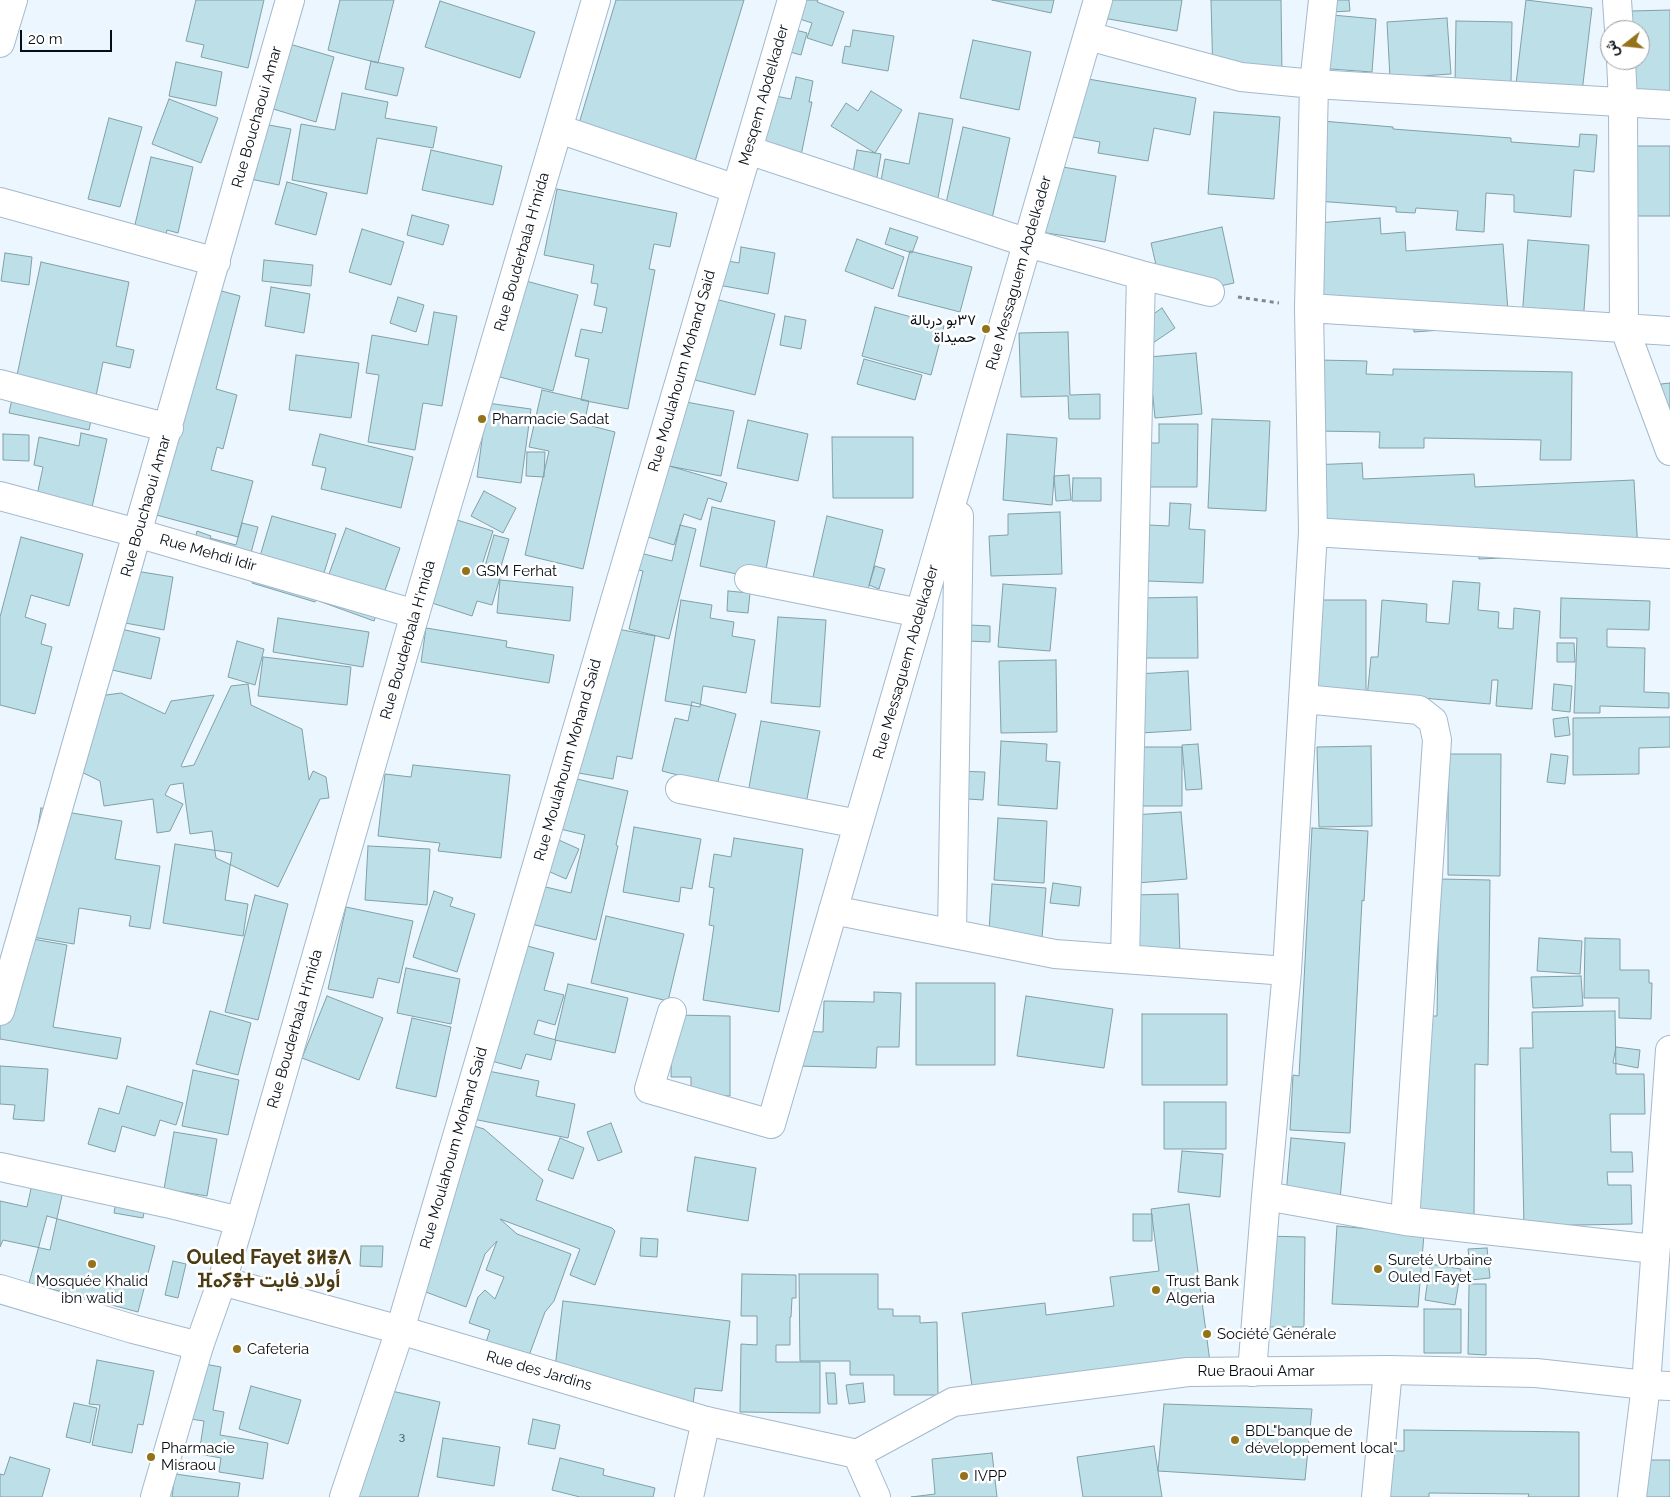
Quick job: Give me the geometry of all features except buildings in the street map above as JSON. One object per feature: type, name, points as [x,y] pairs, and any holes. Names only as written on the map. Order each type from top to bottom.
[{"type":"street","points":[[0,43],[13,0]]},
{"type":"street","name":"Rue Bouchaoui Amar","points":[[0,1012],[137,532],[169,428],[290,0]]},
{"type":"street","name":"Rue Bouderbala H'mida","points":[[155,1497],[199,1346],[222,1281],[240,1221],[415,614],[596,0]]},
{"type":"street","name":"Mesqem Abdelkader","points":[[736,189],[792,0]]},
{"type":"street","name":"Rue Messaguem Abdelkader","points":[[672,1012],[650,1089],[771,1124],[1098,0]]},
{"type":"street","points":[[1252,1372],[1287,971],[1313,532],[1309,308],[1314,84],[1323,0]]},
{"type":"street","points":[[1618,0],[1619,20]]},
{"type":"street","points":[[1088,36],[1242,77],[1314,84],[1670,105]]},
{"type":"street","points":[[1621,70],[1623,102],[1624,327],[1670,451]]},
{"type":"street","points":[[559,129],[736,189]]},
{"type":"street","points":[[748,150],[1028,243],[1141,275],[1210,292]]},
{"type":"street","name":"Rue Moulahoum Mohand Said","points":[[344,1497],[400,1330],[736,189]]},
{"type":"street","points":[[0,202],[216,262]]},
{"type":"street","points":[[1125,959],[1141,275]]},
{"type":"street","points":[[1309,308],[1670,331]]},
{"type":"street","points":[[0,384],[169,428]]},
{"type":"street","points":[[952,933],[959,480]]},
{"type":"street","name":"Rue Mehdi Idir","points":[[0,496],[137,532],[415,614]]},
{"type":"street","points":[[1313,532],[1670,554]]},
{"type":"street","points":[[749,580],[920,613]]},
{"type":"street","points":[[1304,699],[1419,710],[1433,721],[1437,740],[1404,1221]]},
{"type":"street","points":[[680,789],[858,824]]},
{"type":"street","points":[[833,910],[1055,954],[1287,971]]},
{"type":"street","points":[[1632,1497],[1658,1385],[1654,1249],[1670,1050]]},
{"type":"street","points":[[0,1167],[240,1221]]},
{"type":"street","points":[[1266,1196],[1404,1221],[1654,1249]]},
{"type":"street","name":"Rue des Jardins","points":[[222,1281],[400,1330],[706,1421],[857,1454]]},
{"type":"street","points":[[0,1289],[133,1329],[199,1346]]},
{"type":"street","points":[[1376,1497],[1388,1370]]},
{"type":"street","name":"Rue Braoui Amar","points":[[857,1454],[953,1402],[1188,1372],[1388,1370],[1536,1374],[1658,1385]]},
{"type":"street","points":[[689,1497],[706,1421]]},
{"type":"street","points":[[857,1454],[876,1497]]},
{"type":"path","points":[[1210,292],[1309,308]]},
{"type":"place","name":"٣٧بو دربالة حميداة","points":[[986,329]]},
{"type":"place","name":"Pharmacie Sadat","points":[[482,419]]},
{"type":"place","name":"GSM Ferhat","points":[[466,571]]},
{"type":"place","name":"Mosquée Khalid ibn walid","points":[[92,1264]]},
{"type":"place","name":"Sureté Urbaine Ouled Fayet","points":[[1378,1269]]},
{"type":"place","name":"Trust Bank Algeria","points":[[1156,1290]]},
{"type":"place","name":"Société Générale","points":[[1207,1334]]},
{"type":"place","name":"Cafeteria","points":[[237,1349]]},
{"type":"place","name":"BDL\"banque de développement local\"","points":[[1235,1440]]},
{"type":"place","name":"Pharmacie Misraou","points":[[151,1457]]},
{"type":"place","name":"IVPP","points":[[964,1476]]},
{"type":"district","name":"Ouled Fayet ⵓⵍⴻⴷ ⴼⴰⵢⴻⵜ أولاد فايت","points":[[269,1270]]}]
